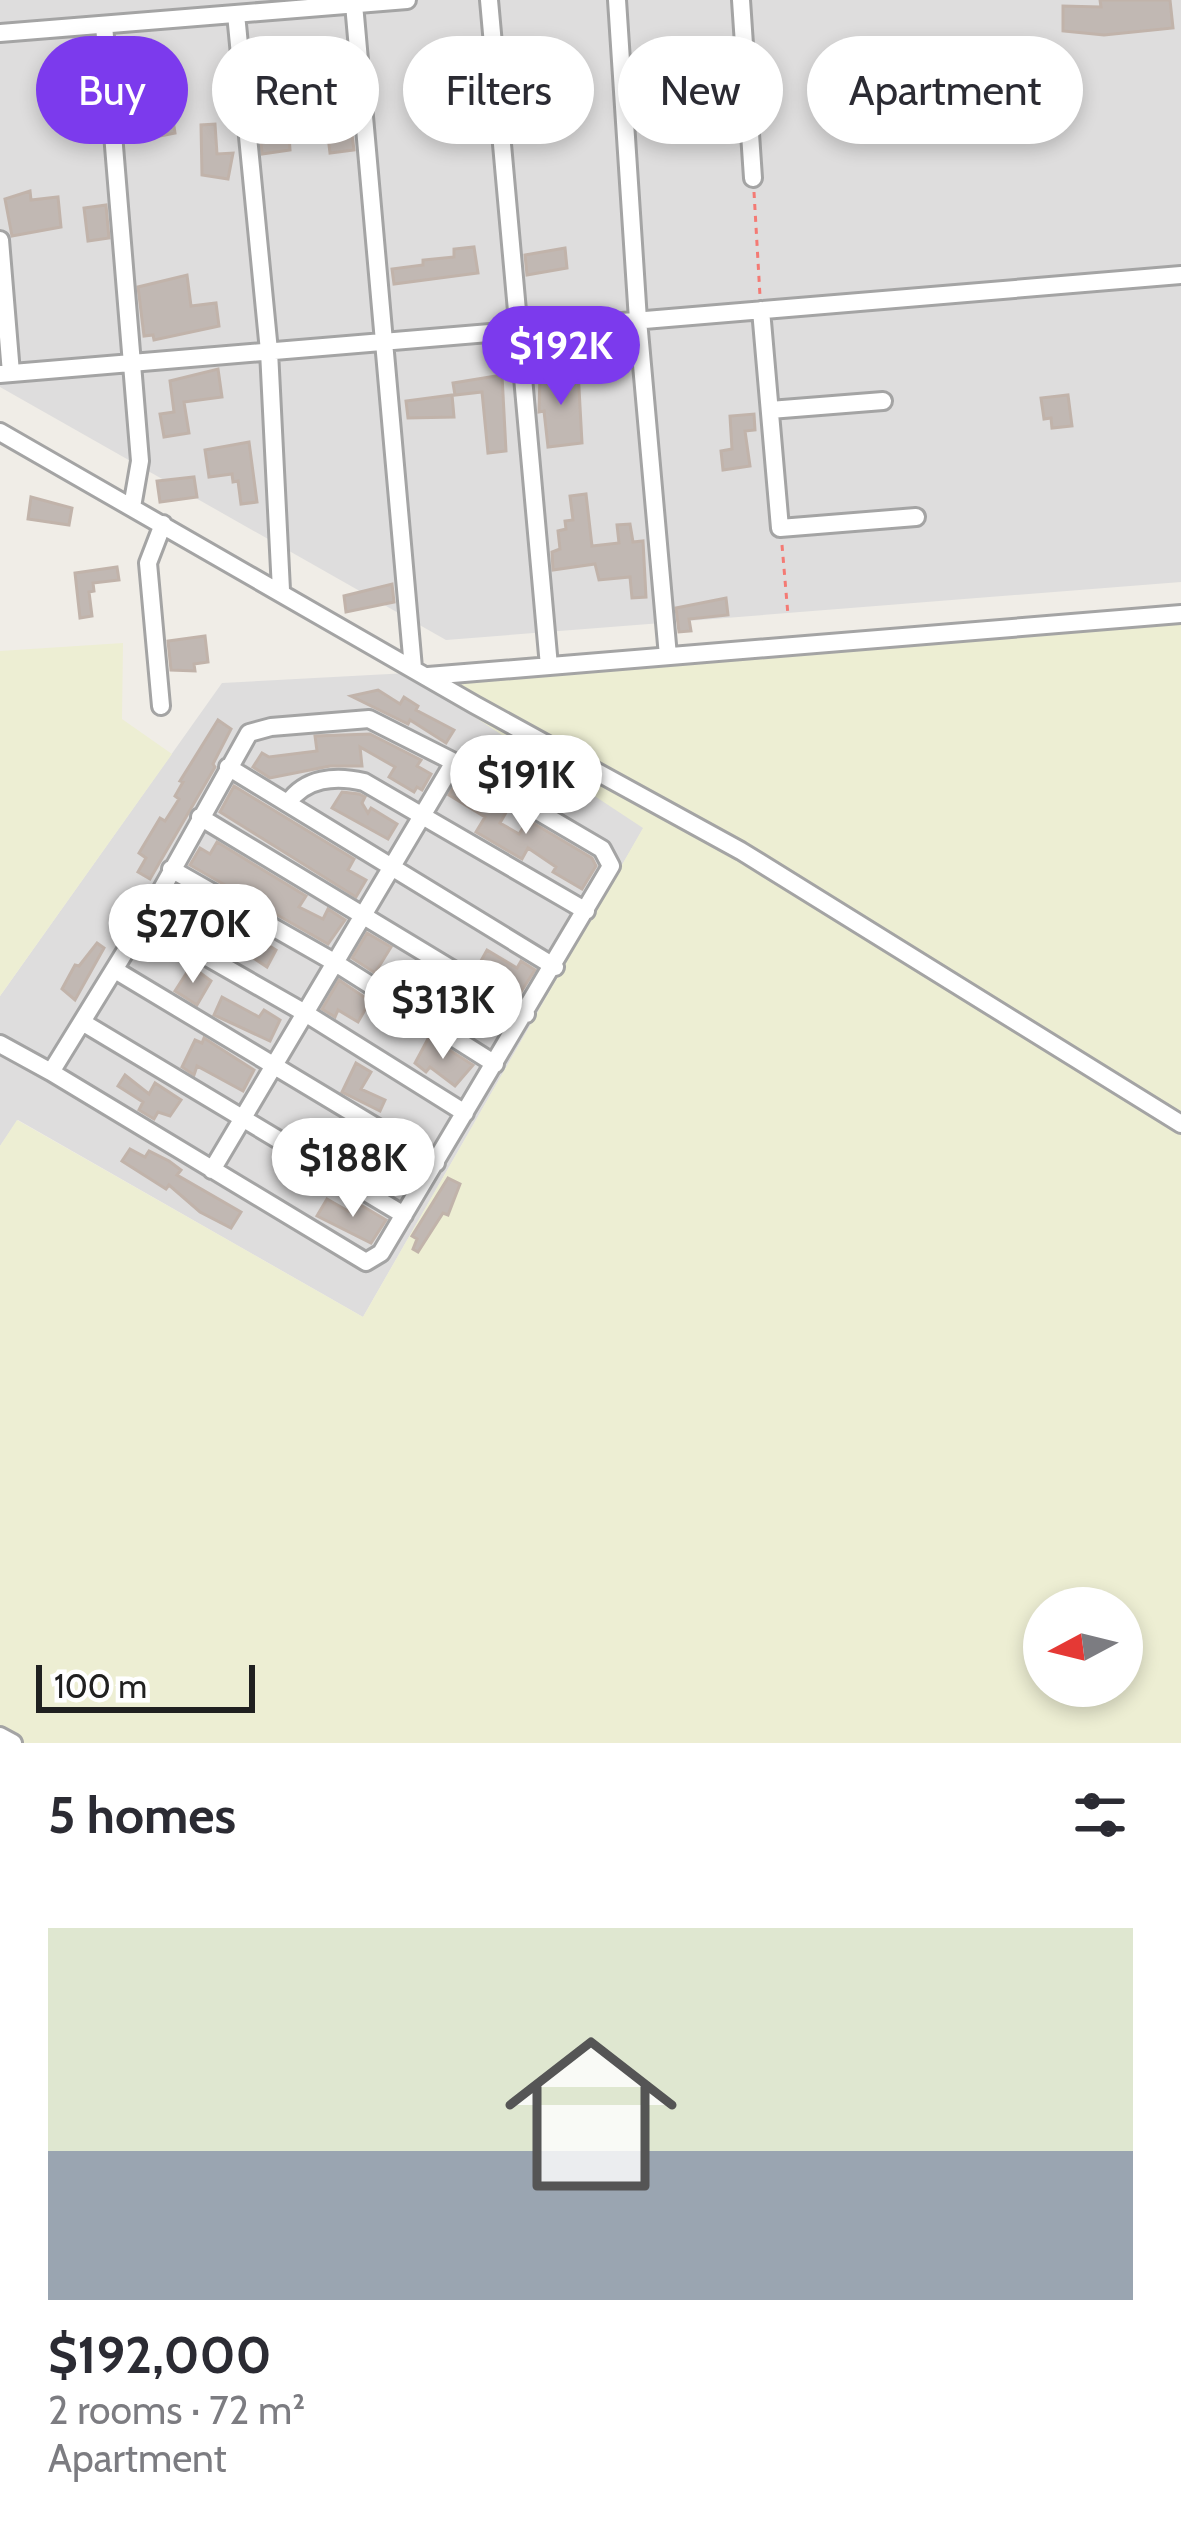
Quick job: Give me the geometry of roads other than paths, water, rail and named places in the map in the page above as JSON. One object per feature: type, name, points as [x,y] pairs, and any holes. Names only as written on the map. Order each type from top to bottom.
[{"type":"street","points":[[0,33],[407,0]]},
{"type":"street","points":[[489,0],[549,666]]},
{"type":"street","points":[[617,0],[638,320],[668,656]]},
{"type":"street","points":[[741,0],[753,178]]},
{"type":"street","points":[[353,4],[420,672]]},
{"type":"street","points":[[236,14],[269,351],[281,590]]},
{"type":"street","points":[[104,25],[140,461],[132,507]]},
{"type":"street","points":[[0,240],[6,373],[1181,274]]},
{"type":"street","points":[[761,310],[780,529],[916,518]]},
{"type":"street","points":[[770,410],[883,401]]},
{"type":"street","points":[[0,432],[132,507],[156,539],[281,590],[796,884],[1181,1124]]},
{"type":"street","points":[[156,539],[161,706]]},
{"type":"street","points":[[420,672],[549,666],[1181,614]]},
{"type":"street","points":[[0,1044],[366,1262],[381,1253],[555,968],[608,874],[608,854],[454,762],[369,719],[257,730],[244,740],[144,921],[51,1072]]},
{"type":"street","points":[[212,1170],[454,762]]},
{"type":"street","points":[[228,767],[555,968]]},
{"type":"street","points":[[288,803],[306,784],[352,779],[586,911]]},
{"type":"street","points":[[200,817],[526,1014]]},
{"type":"street","points":[[171,869],[334,962],[495,1064]]},
{"type":"street","points":[[144,921],[305,1013],[465,1113]]},
{"type":"street","points":[[115,970],[436,1163]]},
{"type":"street","points":[[82,1022],[404,1215]]},
{"type":"street","points":[[0,1736],[13,1743]]}]
